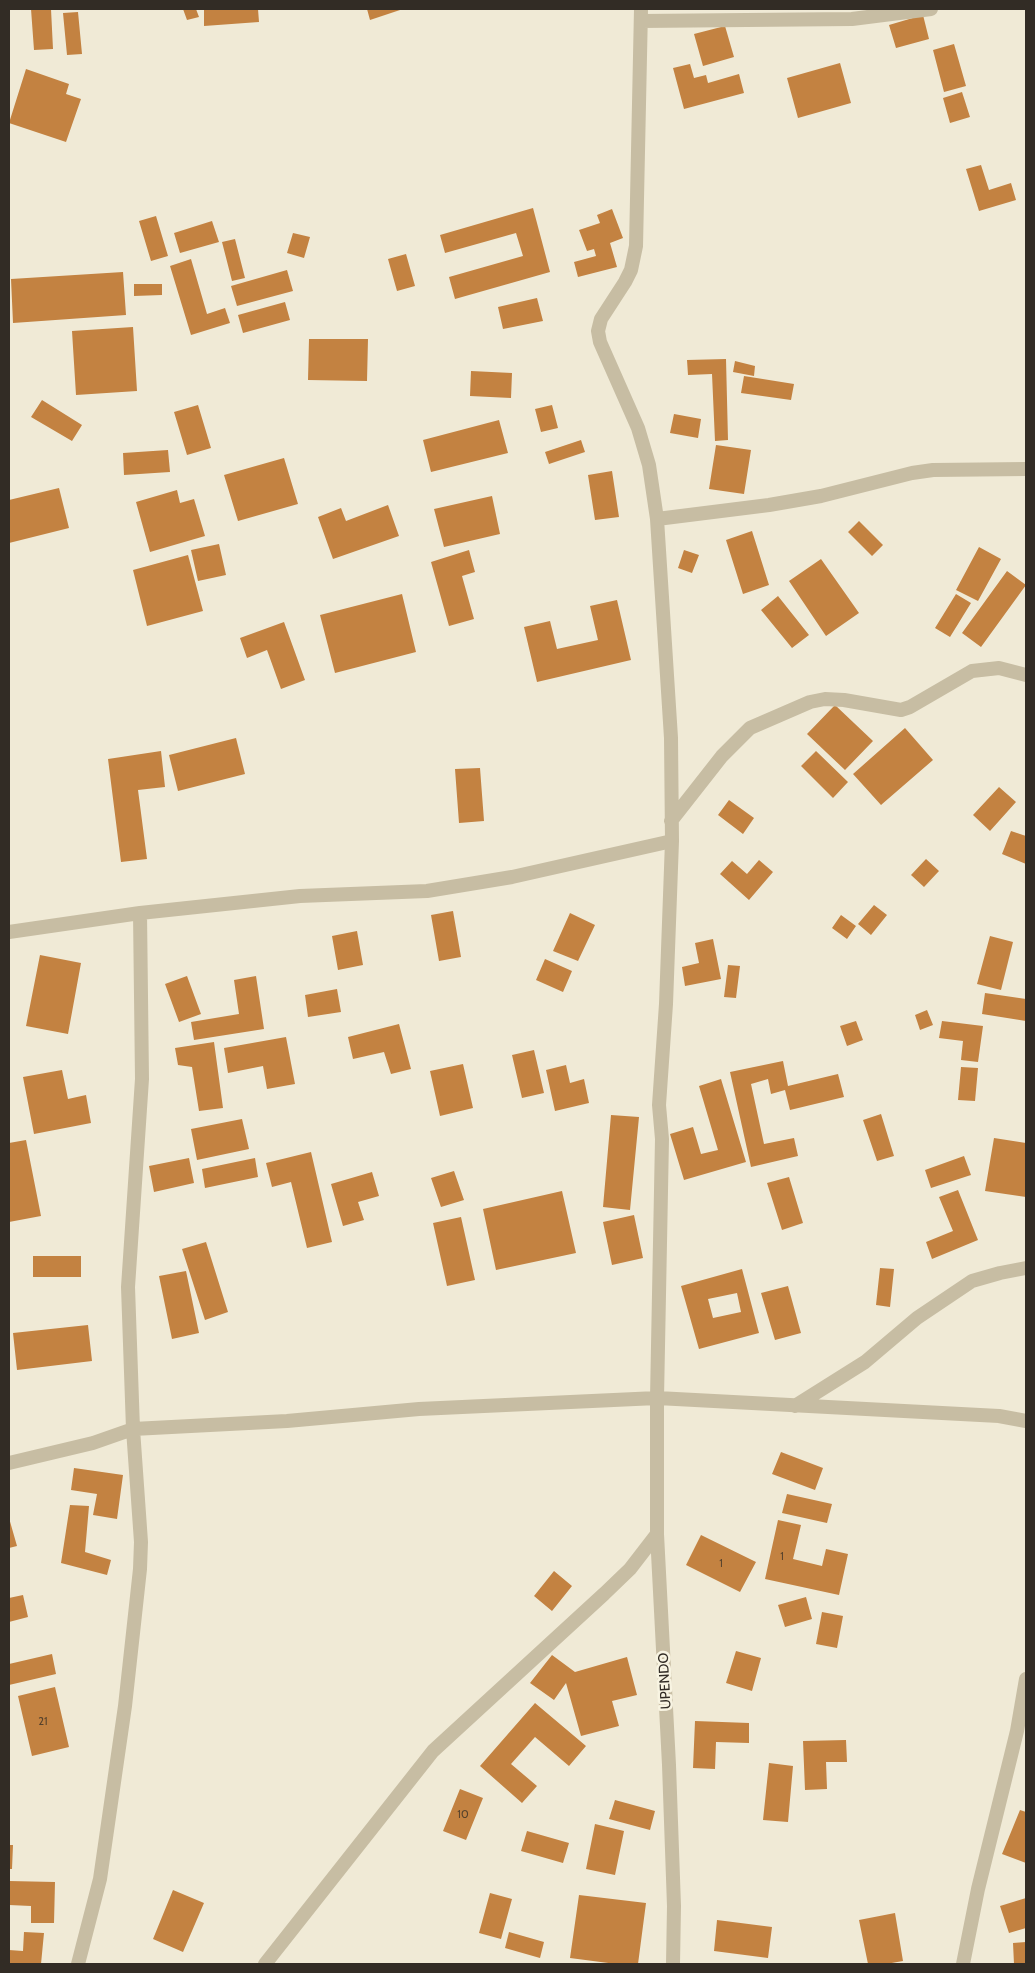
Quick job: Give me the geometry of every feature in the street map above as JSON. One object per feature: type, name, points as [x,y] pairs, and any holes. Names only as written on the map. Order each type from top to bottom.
[{"type":"street","points":[[641,15],[836,20],[931,9]]},
{"type":"street","name":"UPENDO","points":[[641,15],[636,246],[631,270],[602,319],[598,331],[600,342],[644,444],[657,519],[671,738],[672,841],[666,1004],[659,1105],[662,1139],[657,1398],[657,1534],[670,1774],[674,1906],[673,1964]]},
{"type":"street","points":[[657,519],[769,505],[821,496],[912,473],[933,470],[1026,469]]},
{"type":"street","points":[[671,821],[722,756],[750,728],[810,702],[825,699],[844,700],[901,710],[972,671],[998,668],[1026,675]]},
{"type":"street","points":[[9,932],[140,913],[300,896],[427,892],[512,877],[672,841]]},
{"type":"street","points":[[78,1964],[100,1879],[125,1706],[140,1569],[141,1542],[132,1429],[128,1287],[142,1079],[140,913]]},
{"type":"street","points":[[795,1406],[865,1362],[917,1318],[972,1281],[1000,1272],[1026,1268]]},
{"type":"street","points":[[9,1462],[93,1444],[132,1429],[287,1421],[419,1409],[657,1398],[998,1416],[1026,1422]]},
{"type":"street","points":[[265,1964],[433,1751],[611,1588],[630,1569],[657,1534]]},
{"type":"street","points":[[963,1964],[978,1889],[1017,1731],[1026,1679]]},
{"type":"building","points":[[31,9],[51,9],[53,49],[34,50]]},
{"type":"building","points":[[183,9],[196,9],[199,17],[187,20]]},
{"type":"building","points":[[204,9],[258,9],[259,22],[204,26]]},
{"type":"building","points":[[367,9],[403,9],[370,20]]},
{"type":"building","points":[[78,12],[82,54],[67,55],[63,13]]},
{"type":"building","points":[[923,15],[929,39],[896,48],[889,25]]},
{"type":"building","points":[[725,26],[734,57],[703,66],[694,34]]},
{"type":"building","points":[[954,44],[966,86],[944,92],[933,50]]},
{"type":"building","points":[[840,63],[851,103],[798,118],[787,78]]},
{"type":"building","points":[[690,64],[694,78],[706,75],[708,83],[739,74],[744,93],[684,109],[673,68]]},
{"type":"building","points":[[26,69],[69,84],[66,94],[81,99],[66,142],[9,123]]},
{"type":"building","points":[[962,92],[970,117],[950,123],[943,98]]},
{"type":"building","points":[[981,165],[989,190],[1011,183],[1016,200],[979,211],[966,169]]},
{"type":"building","points":[[533,208],[550,272],[455,299],[449,277],[523,256],[516,233],[445,253],[440,235]]},
{"type":"building","points":[[612,209],[623,238],[610,243],[617,267],[578,277],[574,262],[596,256],[594,249],[587,251],[579,230],[600,223],[597,215]]},
{"type":"building","points":[[156,216],[168,256],[151,261],[139,221]]},
{"type":"building","points":[[212,221],[219,242],[180,253],[174,233]]},
{"type":"building","points":[[293,233],[310,237],[304,258],[287,253]]},
{"type":"building","points":[[235,239],[245,278],[232,281],[222,242]]},
{"type":"building","points":[[406,254],[415,286],[397,291],[388,259]]},
{"type":"building","points":[[191,259],[207,314],[225,308],[230,323],[191,335],[170,266]]},
{"type":"building","points":[[287,270],[293,291],[237,306],[231,286]]},
{"type":"building","points":[[123,272],[126,315],[13,323],[11,279]]},
{"type":"building","points":[[134,284],[162,284],[162,295],[134,296]]},
{"type":"building","points":[[537,298],[543,321],[503,329],[498,307]]},
{"type":"building","points":[[285,302],[290,320],[243,333],[238,315]]},
{"type":"building","points":[[133,327],[137,391],[76,395],[72,331]]},
{"type":"building","points":[[309,339],[368,339],[367,381],[308,380]]},
{"type":"building","points":[[726,359],[728,440],[715,441],[712,374],[688,375],[687,360]]},
{"type":"building","points":[[735,361],[755,366],[754,376],[733,372]]},
{"type":"building","points":[[471,371],[512,373],[511,398],[470,396]]},
{"type":"building","points":[[744,376],[794,384],[791,400],[741,393]]},
{"type":"building","points":[[42,400],[82,425],[72,441],[31,417]]},
{"type":"building","points":[[198,405],[211,448],[187,455],[174,412]]},
{"type":"building","points":[[552,405],[558,428],[541,432],[535,409]]},
{"type":"building","points":[[674,414],[701,419],[698,438],[670,433]]},
{"type":"building","points":[[499,420],[508,453],[431,472],[423,440]]},
{"type":"building","points":[[581,440],[585,452],[549,464],[545,452]]},
{"type":"building","points":[[716,445],[751,450],[744,494],[709,489]]},
{"type":"building","points":[[168,450],[170,472],[124,475],[123,453]]},
{"type":"building","points":[[284,458],[298,504],[238,521],[224,475]]},
{"type":"building","points":[[612,471],[619,517],[595,520],[588,475]]},
{"type":"building","points":[[59,488],[69,528],[9,543],[9,500]]},
{"type":"building","points":[[177,490],[180,503],[194,499],[205,536],[150,552],[136,502]]},
{"type":"building","points":[[492,496],[500,534],[444,547],[434,509]]},
{"type":"building","points":[[388,505],[399,536],[333,559],[318,517],[341,508],[346,521]]},
{"type":"building","points":[[859,521],[883,545],[872,556],[848,532]]},
{"type":"building","points":[[752,531],[769,585],[743,594],[726,540]]},
{"type":"building","points":[[219,544],[226,575],[198,581],[191,550]]},
{"type":"building","points":[[979,547],[1001,559],[978,601],[956,590]]},
{"type":"building","points":[[469,550],[475,572],[462,576],[474,619],[449,626],[431,562]]},
{"type":"building","points":[[684,550],[699,555],[692,573],[678,568]]},
{"type":"building","points":[[188,555],[203,611],[147,626],[133,570]]},
{"type":"building","points":[[821,559],[859,613],[826,636],[789,581]]},
{"type":"building","points":[[1007,571],[1026,585],[981,647],[962,633]]},
{"type":"building","points":[[402,594],[416,652],[335,673],[320,615]]},
{"type":"building","points":[[956,594],[971,603],[950,637],[935,628]]},
{"type":"building","points":[[778,596],[809,635],[792,648],[761,610]]},
{"type":"building","points":[[617,600],[631,660],[537,682],[524,627],[550,621],[557,649],[598,640],[590,606]]},
{"type":"building","points":[[284,622],[305,680],[281,689],[267,650],[247,658],[240,638]]},
{"type":"building","points":[[835,705],[873,741],[845,770],[807,734]]},
{"type":"building","points":[[905,728],[933,760],[881,805],[853,774]]},
{"type":"building","points":[[236,738],[245,774],[178,791],[169,755]]},
{"type":"building","points":[[161,751],[165,787],[138,790],[147,859],[121,862],[108,759]]},
{"type":"building","points":[[816,751],[848,782],[833,798],[801,766]]},
{"type":"building","points":[[480,768],[484,821],[459,823],[455,769]]},
{"type":"building","points":[[999,787],[1016,802],[990,831],[973,815]]},
{"type":"building","points":[[729,800],[754,818],[743,834],[718,815]]},
{"type":"building","points":[[1011,831],[1026,836],[1026,864],[1002,854]]},
{"type":"building","points":[[926,859],[939,871],[924,887],[911,875]]},
{"type":"building","points":[[759,860],[773,872],[749,900],[720,874],[732,861],[747,874]]},
{"type":"building","points":[[874,905],[887,915],[871,935],[858,924]]},
{"type":"building","points":[[453,911],[461,957],[439,961],[431,915]]},
{"type":"building","points":[[570,913],[595,925],[578,961],[553,951]]},
{"type":"building","points":[[841,915],[856,926],[847,939],[832,928]]},
{"type":"building","points":[[357,931],[363,965],[338,970],[332,936]]},
{"type":"building","points":[[990,936],[1013,942],[1001,990],[977,984]]},
{"type":"building","points":[[713,939],[721,979],[685,986],[682,967],[699,963],[695,943]]},
{"type":"building","points":[[40,955],[81,963],[68,1034],[26,1026]]},
{"type":"building","points":[[545,959],[572,971],[563,992],[536,980]]},
{"type":"building","points":[[728,965],[740,966],[736,998],[724,997]]},
{"type":"building","points":[[187,976],[201,1014],[179,1022],[165,984]]},
{"type":"building","points":[[256,976],[264,1029],[194,1040],[191,1022],[239,1014],[234,980]]},
{"type":"building","points":[[337,989],[341,1012],[308,1017],[305,995]]},
{"type":"building","points":[[985,993],[1026,999],[1026,1021],[982,1014]]},
{"type":"building","points":[[927,1010],[933,1025],[920,1030],[915,1015]]},
{"type":"building","points":[[856,1021],[863,1040],[847,1046],[840,1026]]},
{"type":"building","points":[[942,1021],[983,1026],[978,1062],[961,1060],[963,1041],[939,1038]]},
{"type":"building","points":[[399,1024],[411,1069],[391,1074],[384,1052],[353,1059],[348,1037]]},
{"type":"building","points":[[286,1037],[295,1084],[267,1089],[263,1066],[228,1073],[224,1048]]},
{"type":"building","points":[[214,1042],[223,1108],[199,1111],[192,1067],[178,1065],[175,1048]]},
{"type":"building","points":[[534,1050],[544,1093],[522,1098],[512,1055]]},
{"type":"building","points":[[783,1061],[788,1086],[838,1074],[844,1097],[790,1110],[785,1090],[771,1094],[768,1079],[751,1084],[764,1144],[794,1138],[798,1156],[751,1167],[730,1072]]},
{"type":"building","points":[[463,1064],[473,1108],[440,1116],[430,1071]]},
{"type":"building","points":[[566,1065],[570,1083],[584,1079],[589,1103],[555,1111],[546,1070]]},
{"type":"building","points":[[961,1067],[978,1068],[975,1101],[958,1100]]},
{"type":"building","points":[[62,1070],[68,1099],[86,1095],[91,1123],[34,1134],[23,1077]]},
{"type":"building","points":[[721,1079],[746,1162],[684,1180],[670,1134],[693,1127],[701,1154],[718,1150],[699,1086]]},
{"type":"building","points":[[881,1114],[894,1156],[877,1161],[863,1120]]},
{"type":"building","points":[[611,1115],[639,1117],[630,1210],[603,1207]]},
{"type":"building","points":[[242,1119],[249,1149],[197,1160],[191,1129]]},
{"type":"building","points":[[994,1138],[1026,1143],[1026,1197],[985,1191]]},
{"type":"building","points":[[26,1140],[41,1216],[9,1222],[9,1143]]},
{"type":"building","points":[[311,1152],[332,1242],[307,1248],[291,1182],[272,1187],[266,1163]]},
{"type":"building","points":[[964,1156],[971,1175],[931,1188],[925,1170]]},
{"type":"building","points":[[189,1158],[194,1183],[154,1192],[149,1166]]},
{"type":"building","points":[[255,1158],[258,1177],[205,1188],[202,1169]]},
{"type":"building","points":[[454,1171],[464,1200],[441,1207],[431,1178]]},
{"type":"building","points":[[372,1172],[379,1196],[358,1202],[364,1220],[343,1226],[331,1184]]},
{"type":"building","points":[[789,1177],[803,1223],[782,1230],[767,1183]]},
{"type":"building","points":[[958,1190],[978,1240],[932,1259],[926,1242],[953,1231],[939,1197]]},
{"type":"building","points":[[562,1191],[576,1253],[496,1270],[483,1209]]},
{"type":"building","points":[[634,1215],[643,1258],[612,1265],[603,1222]]},
{"type":"building","points":[[461,1217],[475,1280],[447,1286],[433,1223]]},
{"type":"building","points":[[206,1242],[228,1312],[205,1320],[182,1249]]},
{"type":"building","points":[[33,1256],[81,1256],[81,1277],[33,1277]]},
{"type":"building","points":[[880,1268],[894,1269],[890,1307],[876,1305]]},
{"type":"building","points":[[742,1269],[759,1333],[699,1349],[681,1286]],"holes":[[[737,1293],[741,1312],[713,1318],[708,1299]]]},
{"type":"building","points":[[186,1271],[199,1333],[172,1339],[159,1276]]},
{"type":"building","points":[[788,1286],[801,1333],[775,1340],[761,1293]]},
{"type":"building","points":[[88,1325],[92,1361],[17,1370],[13,1333]]},
{"type":"building","points":[[781,1452],[823,1468],[815,1490],[772,1474]]},
{"type":"building","points":[[74,1468],[123,1475],[117,1519],[93,1515],[97,1494],[71,1490]]},
{"type":"building","points":[[787,1494],[832,1504],[827,1523],[782,1513]]},
{"type":"building","points":[[70,1505],[89,1506],[85,1552],[111,1560],[107,1575],[61,1563]]},
{"type":"building","points":[[9,1518],[17,1546],[9,1548]]},
{"type":"building","points":[[778,1520],[801,1525],[793,1559],[822,1566],[826,1549],[848,1554],[839,1595],[765,1579]]},
{"type":"building","points":[[701,1535],[756,1562],[740,1592],[686,1565]]},
{"type":"building","points":[[554,1571],[572,1586],[552,1611],[534,1596]]},
{"type":"building","points":[[23,1595],[28,1617],[9,1622],[9,1598]]},
{"type":"building","points":[[806,1597],[812,1619],[785,1627],[778,1605]]},
{"type":"building","points":[[822,1612],[843,1616],[837,1648],[816,1644]]},
{"type":"building","points":[[736,1651],[761,1658],[752,1691],[726,1683]]},
{"type":"building","points":[[52,1654],[56,1674],[9,1685],[9,1664]]},
{"type":"building","points":[[552,1655],[575,1672],[627,1657],[637,1695],[612,1701],[619,1726],[581,1736],[566,1683],[554,1700],[530,1683]]},
{"type":"building","points":[[55,1687],[69,1747],[32,1756],[18,1696]]},
{"type":"building","points":[[535,1703],[586,1746],[569,1766],[535,1737],[511,1764],[537,1786],[522,1803],[480,1766]]},
{"type":"building","points":[[695,1721],[749,1723],[749,1743],[716,1742],[715,1769],[693,1768]]},
{"type":"building","points":[[846,1740],[847,1762],[826,1762],[827,1789],[805,1790],[803,1741]]},
{"type":"building","points":[[769,1763],[793,1766],[788,1822],[763,1820]]},
{"type":"building","points":[[460,1789],[483,1798],[466,1840],[443,1831]]},
{"type":"building","points":[[615,1800],[655,1811],[650,1830],[609,1819]]},
{"type":"building","points":[[1020,1810],[1026,1812],[1026,1863],[1002,1854]]},
{"type":"building","points":[[595,1824],[624,1831],[615,1875],[586,1869]]},
{"type":"building","points":[[527,1831],[569,1843],[563,1863],[521,1851]]},
{"type":"building","points":[[9,1845],[13,1845],[12,1869],[9,1869]]},
{"type":"building","points":[[9,1881],[55,1882],[54,1923],[31,1923],[31,1906],[9,1905]]},
{"type":"building","points":[[173,1890],[204,1903],[183,1952],[153,1939]]},
{"type":"building","points":[[490,1893],[512,1899],[501,1939],[479,1933]]},
{"type":"building","points":[[579,1895],[646,1903],[638,1964],[616,1964],[570,1958]]},
{"type":"building","points":[[1026,1898],[1026,1928],[1009,1933],[1000,1906]]},
{"type":"building","points":[[895,1913],[903,1961],[886,1964],[868,1964],[859,1920]]},
{"type":"building","points":[[717,1920],[772,1927],[768,1958],[714,1951]]},
{"type":"building","points":[[24,1932],[44,1933],[41,1964],[9,1964],[9,1950],[23,1951]]},
{"type":"building","points":[[509,1932],[544,1942],[540,1958],[505,1948]]},
{"type":"building","points":[[1026,1942],[1026,1964],[1014,1964],[1013,1943]]}]
